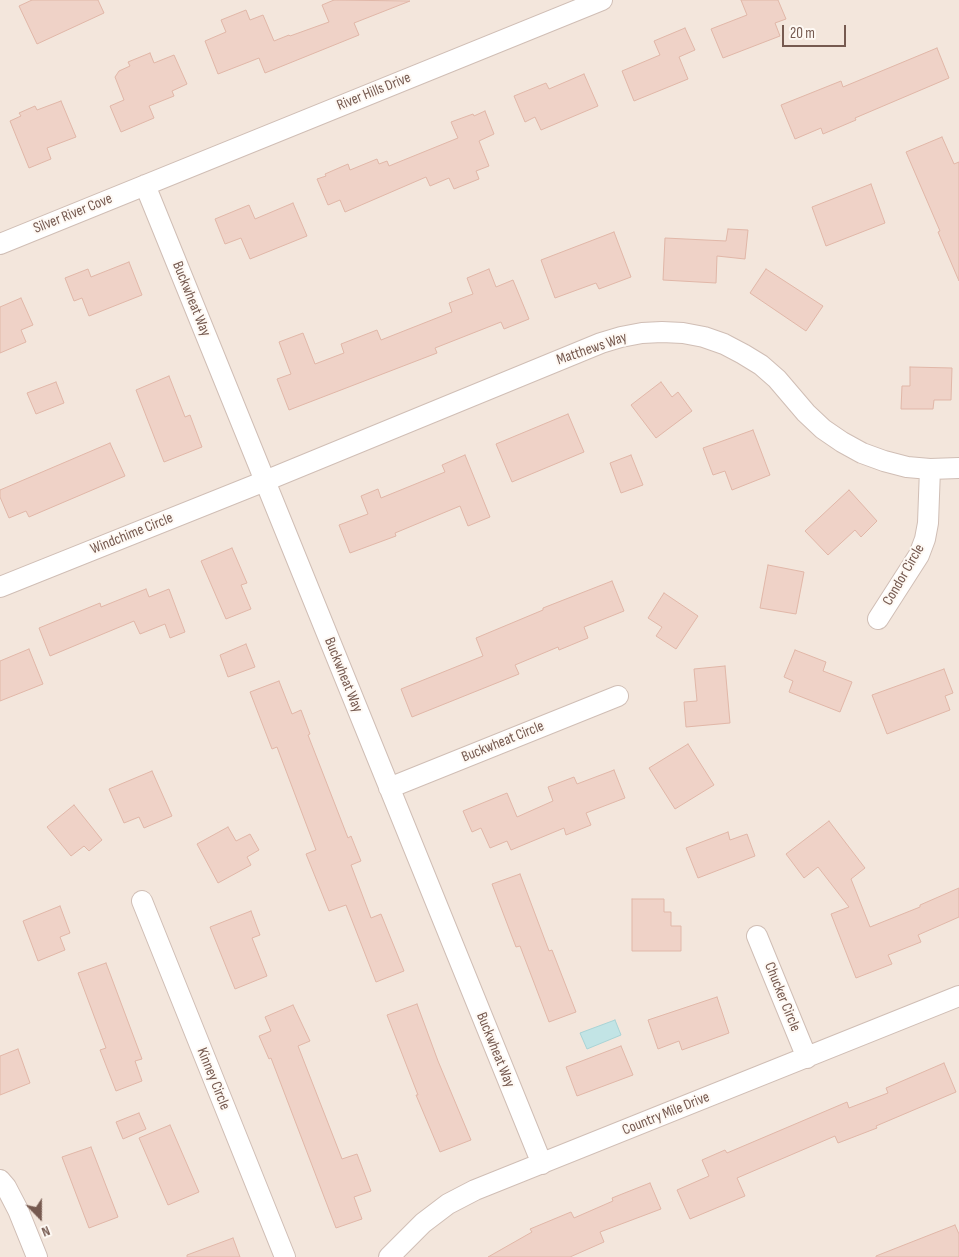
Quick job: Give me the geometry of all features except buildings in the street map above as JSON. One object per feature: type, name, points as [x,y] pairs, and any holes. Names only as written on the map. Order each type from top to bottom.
[{"type":"street","name":"River Hills Drive","points":[[145,185],[602,0]]},
{"type":"street","name":"Silver River Cove","points":[[0,244],[145,185]]},
{"type":"street","name":"Buckwheat Way","points":[[145,185],[542,1164]]},
{"type":"street","name":"Matthews Way","points":[[265,481],[601,343],[642,333],[662,332],[683,333],[704,338],[724,344],[743,354],[761,365],[777,379],[806,413],[823,429],[862,453],[884,462],[907,467],[930,469],[959,468]]},
{"type":"street","name":"Condor Circle","points":[[878,619],[919,555],[925,539],[928,523],[930,469]]},
{"type":"street","name":"Windchime Circle","points":[[0,587],[265,481]]},
{"type":"street","name":"Buckwheat Circle","points":[[389,788],[618,696]]},
{"type":"street","name":"Kinney Circle","points":[[142,901],[285,1257]]},
{"type":"street","name":"Chucker Circle","points":[[757,936],[807,1058]]},
{"type":"street","name":"Country Mile Drive","points":[[388,1257],[423,1223],[448,1204],[475,1190],[959,996]]},
{"type":"street","points":[[0,1180],[6,1186],[18,1210],[37,1257]]},
{"type":"shaded area","points":[[0,0],[959,0],[959,1257],[0,1257]]},
{"type":"water","points":[[615,1020],[621,1035],[587,1049],[580,1033]]}]
